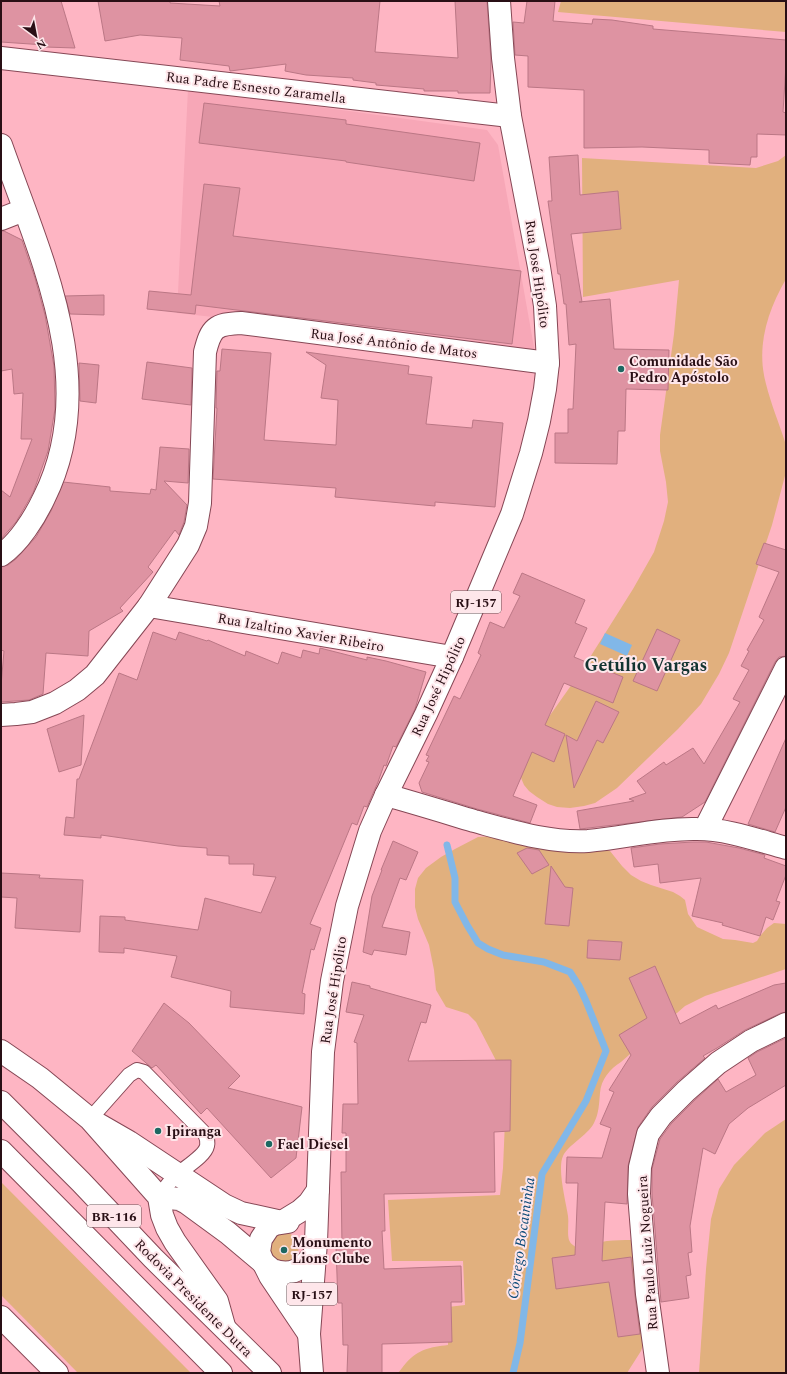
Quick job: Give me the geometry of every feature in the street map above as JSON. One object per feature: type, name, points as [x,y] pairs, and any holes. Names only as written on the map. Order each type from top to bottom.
[{"type":"main road","name":"Rua José Hipólito","points":[[312,1373],[309,1334],[318,1190],[323,1052],[332,980],[347,906],[370,831],[452,657],[512,514],[539,421],[548,363],[545,306],[540,267],[510,116],[503,58],[499,1]]},
{"type":"main road","name":"Rua Padre Esnesto Zaramella","points":[[1,58],[510,116]]},
{"type":"main road","points":[[1,145],[52,288],[64,337],[68,382],[68,412],[63,446],[51,485],[30,524],[16,542],[1,555]]},
{"type":"main road","points":[[1,219],[24,210]]},
{"type":"main road","name":"Rua José Antônio de Matos","points":[[1,714],[32,712],[55,703],[77,690],[95,675],[149,606],[188,545],[196,526],[200,503],[205,352],[209,336],[214,330],[227,324],[241,323],[548,363]]},
{"type":"main road","name":"Rua Izaltino Xavier Ribeiro","points":[[149,606],[452,657]]},
{"type":"main road","points":[[705,829],[786,668]]},
{"type":"main road","points":[[386,795],[546,840],[573,842],[588,841],[677,829],[705,829],[738,835],[786,848]]},
{"type":"main road","name":"Rua Paulo Luiz Nogueira","points":[[658,1373],[647,1294],[639,1194],[640,1167],[648,1134],[661,1116],[686,1091],[718,1063],[752,1041],[786,1024]]},
{"type":"main road","points":[[1,1051],[40,1078],[90,1119],[129,1142],[224,1205],[242,1213],[282,1222],[294,1223],[301,1226],[315,1248],[299,1270],[290,1273],[280,1273],[272,1270],[228,1233],[187,1203],[178,1199],[159,1197]]},
{"type":"main road","name":"Rodovia Presidente Dutra","points":[[1,1102],[81,1182],[153,1258],[270,1373]]},
{"type":"main road","points":[[90,1119],[159,1197],[167,1228],[175,1242],[217,1301],[226,1331]]},
{"type":"main road","name":"BR-116","points":[[1,1151],[221,1373]]},
{"type":"main road","points":[[1,1160],[20,1174],[72,1222]]},
{"type":"main road","points":[[309,1334],[262,1262],[259,1252],[261,1239],[269,1228],[300,1211],[309,1203],[318,1190]]},
{"type":"main road","points":[[1,1317],[57,1373]]},
{"type":"lane","points":[[90,1119],[129,1075],[137,1070],[144,1072],[205,1134],[207,1148],[201,1155],[177,1174],[159,1197]]},
{"type":"shaded area","points":[[561,1],[786,1],[786,32],[558,12]]},
{"type":"shaded area","points":[[188,89],[487,130],[498,145],[535,353],[177,313]]},
{"type":"shaded area","points":[[786,155],[786,279],[773,304],[765,330],[762,357],[763,370],[770,399],[785,442],[786,472],[772,525],[729,653],[719,674],[701,704],[678,729],[617,788],[595,803],[584,806],[570,808],[557,807],[548,804],[529,791],[524,785],[519,773],[541,728],[582,670],[633,589],[654,552],[664,521],[668,502],[660,451],[660,435],[674,334],[679,280],[583,297],[582,158],[756,168],[778,161]]},
{"type":"shaded area","points":[[494,836],[547,847],[559,852],[604,849],[610,851],[631,875],[641,881],[673,892],[680,896],[685,900],[688,914],[697,927],[723,939],[753,943],[757,941],[767,928],[774,923],[786,924],[786,969],[705,996],[685,1006],[613,1068],[607,1075],[602,1083],[598,1112],[594,1123],[587,1132],[565,1152],[563,1156],[561,1162],[561,1177],[568,1216],[568,1237],[571,1244],[577,1247],[585,1248],[607,1241],[632,1240],[645,1339],[641,1351],[627,1373],[398,1373],[411,1358],[420,1352],[430,1348],[448,1345],[448,1307],[465,1305],[463,1261],[392,1261],[388,1200],[500,1195],[505,1121],[503,1074],[476,1022],[468,1014],[446,1007],[436,990],[429,945],[418,919],[415,907],[415,889],[418,878],[426,868],[441,857],[478,837]]},
{"type":"shaded area","points":[[786,1119],[786,1373],[699,1373],[711,1219],[719,1189],[734,1165],[765,1133]]},
{"type":"shaded area","points":[[1,1182],[191,1373],[78,1373],[1,1295]]},
{"type":"shaded area","points":[[287,1232],[299,1243],[298,1254],[291,1263],[271,1260],[269,1241],[276,1234]]},
{"type":"water","points":[[605,633],[632,645],[627,656],[600,644]]},
{"type":"building","points":[[1,1],[61,1],[75,48],[45,47],[45,45],[1,42]]},
{"type":"building","points":[[98,1],[170,1],[170,3],[220,6],[219,1],[380,1],[375,52],[458,58],[455,1],[487,1],[491,61],[490,93],[424,91],[424,89],[376,85],[376,83],[353,80],[353,78],[306,75],[285,71],[286,64],[230,71],[229,66],[180,60],[182,38],[140,35],[105,41]]},
{"type":"building","points":[[527,1],[555,1],[553,21],[592,24],[593,19],[612,20],[653,26],[653,29],[786,40],[783,112],[786,113],[786,135],[757,134],[757,157],[751,157],[750,165],[709,163],[709,150],[642,147],[584,148],[584,90],[528,87],[528,56],[515,55],[513,22],[524,23]]},
{"type":"building","points":[[204,103],[346,120],[346,124],[480,143],[474,181],[346,161],[199,143]]},
{"type":"building","points":[[578,155],[580,195],[618,191],[621,229],[571,234],[582,302],[610,299],[614,349],[669,350],[668,390],[626,389],[625,431],[618,431],[617,464],[555,463],[555,433],[568,433],[568,409],[573,409],[576,344],[569,345],[566,304],[564,304],[560,274],[558,274],[548,201],[552,201],[549,157]]},
{"type":"building","points":[[204,184],[240,188],[233,236],[521,271],[512,344],[196,305],[195,314],[147,309],[149,291],[191,295]]},
{"type":"building","points":[[1,231],[22,240],[35,278],[45,315],[54,366],[55,409],[48,451],[33,493],[16,522],[1,539],[1,490],[10,497],[32,439],[21,439],[23,393],[14,394],[12,369],[1,371]]},
{"type":"building","points":[[104,295],[104,315],[70,314],[65,296]]},
{"type":"building","points":[[222,349],[271,353],[264,440],[336,445],[338,400],[321,398],[326,365],[306,352],[409,366],[408,374],[432,377],[426,424],[472,428],[473,420],[503,423],[495,507],[435,502],[435,506],[335,497],[336,488],[213,479],[217,408],[217,371],[220,371]]},
{"type":"building","points":[[147,362],[192,368],[191,405],[142,399]]},
{"type":"building","points":[[79,363],[99,365],[96,403],[80,401]]},
{"type":"building","points":[[160,447],[189,449],[188,483],[164,481],[187,505],[184,522],[179,535],[175,530],[148,567],[153,572],[120,608],[123,611],[89,631],[88,656],[46,653],[43,694],[29,700],[1,702],[4,651],[1,650],[1,567],[8,565],[16,559],[36,537],[51,511],[63,482],[110,487],[110,491],[150,494],[151,489],[156,490]]},
{"type":"building","points":[[764,543],[786,550],[786,656],[779,657],[775,662],[705,802],[682,817],[580,829],[577,811],[634,801],[629,799],[646,793],[637,781],[664,762],[666,765],[693,748],[704,764],[740,702],[733,699],[749,670],[741,666],[749,651],[747,650],[764,620],[759,617],[779,572],[756,564]]},
{"type":"building","points":[[522,573],[585,600],[575,623],[587,628],[574,657],[623,677],[613,703],[564,683],[545,725],[565,734],[554,762],[532,752],[513,796],[537,805],[530,823],[422,792],[419,783],[429,762],[426,761],[429,756],[426,755],[454,696],[460,699],[481,655],[478,653],[490,622],[504,628],[520,596],[513,593]]},
{"type":"building","points":[[657,629],[680,640],[657,691],[633,681]]},
{"type":"building","points":[[153,632],[176,640],[179,632],[207,641],[208,640],[245,656],[246,651],[278,664],[282,652],[301,658],[303,650],[319,654],[320,648],[367,660],[367,657],[386,661],[426,672],[415,709],[396,747],[393,746],[386,766],[384,765],[367,807],[364,806],[357,825],[352,823],[310,924],[321,928],[314,950],[311,949],[302,993],[305,994],[304,1014],[230,1007],[231,991],[171,977],[177,956],[124,948],[124,953],[99,952],[100,916],[125,917],[125,920],[198,930],[205,898],[261,913],[276,877],[253,875],[254,864],[229,864],[229,856],[207,855],[207,848],[178,846],[101,835],[101,838],[64,835],[66,817],[74,818],[77,779],[79,779],[119,673],[137,680]]},
{"type":"building","points":[[596,701],[619,712],[603,743],[597,740],[574,788],[566,735],[577,741]]},
{"type":"building","points":[[84,715],[81,765],[59,772],[47,729]]},
{"type":"building","points":[[786,738],[786,807],[775,832],[748,824]]},
{"type":"building","points":[[393,841],[418,852],[406,880],[400,878],[382,927],[410,932],[406,955],[374,950],[372,955],[363,952],[372,896]]},
{"type":"building","points":[[706,842],[739,848],[765,855],[764,858],[786,866],[786,875],[776,901],[780,902],[773,920],[766,917],[760,936],[722,925],[723,923],[692,916],[701,878],[660,883],[658,864],[634,867],[631,848]]},
{"type":"building","points":[[527,848],[539,850],[549,865],[532,874],[517,853]]},
{"type":"building","points":[[551,866],[565,887],[573,888],[569,926],[545,924]]},
{"type":"building","points":[[1,873],[40,875],[39,878],[83,880],[80,932],[15,928],[17,898],[1,897]]},
{"type":"building","points":[[588,940],[622,942],[620,960],[587,958]]},
{"type":"building","points":[[655,966],[680,1024],[716,1005],[718,1009],[774,985],[786,983],[786,1012],[745,1030],[703,1056],[705,1058],[677,1082],[652,1107],[638,1127],[628,1166],[627,1204],[605,1202],[602,1261],[631,1257],[640,1334],[618,1337],[609,1282],[556,1289],[552,1258],[575,1255],[578,1183],[566,1183],[567,1157],[602,1158],[611,1128],[600,1124],[614,1092],[609,1090],[631,1055],[619,1035],[647,1018],[629,978]]},
{"type":"building","points":[[352,982],[431,1005],[426,1023],[421,1022],[408,1061],[511,1060],[510,1131],[494,1132],[495,1192],[384,1194],[385,1231],[382,1231],[384,1269],[461,1266],[462,1302],[451,1302],[452,1342],[382,1344],[382,1373],[347,1373],[348,1345],[343,1345],[342,1303],[338,1303],[336,1247],[342,1247],[341,1172],[346,1172],[346,1133],[342,1133],[343,1104],[358,1104],[357,1043],[354,1042],[364,1015],[346,1012]]},
{"type":"building","points":[[164,1003],[189,1023],[240,1076],[228,1088],[302,1107],[296,1158],[271,1178],[207,1108],[201,1114],[156,1065],[152,1068],[132,1051]]},
{"type":"building","points":[[786,1038],[786,1085],[748,1108],[729,1124],[715,1154],[703,1148],[690,1226],[692,1252],[688,1253],[691,1275],[686,1276],[689,1298],[661,1302],[652,1194],[652,1169],[660,1139],[671,1124],[718,1079],[726,1092],[756,1075],[748,1058]]},
{"type":"waterway","name":"Córrego Bocaininha","points":[[447,845],[455,878],[455,902],[478,943],[503,955],[544,962],[570,972],[586,1001],[606,1051],[586,1101],[542,1174],[520,1343],[513,1373]]},
{"type":"place","name":"Comunidade São Pedro Apóstolo","points":[[621,369]]},
{"type":"place","name":"Ipiranga","points":[[158,1131]]},
{"type":"place","name":"Fael Diesel","points":[[269,1144]]},
{"type":"place","name":"Monumento Lions Clube","points":[[284,1250]]},
{"type":"district","name":"Getúlio Vargas","points":[[646,665]]}]
